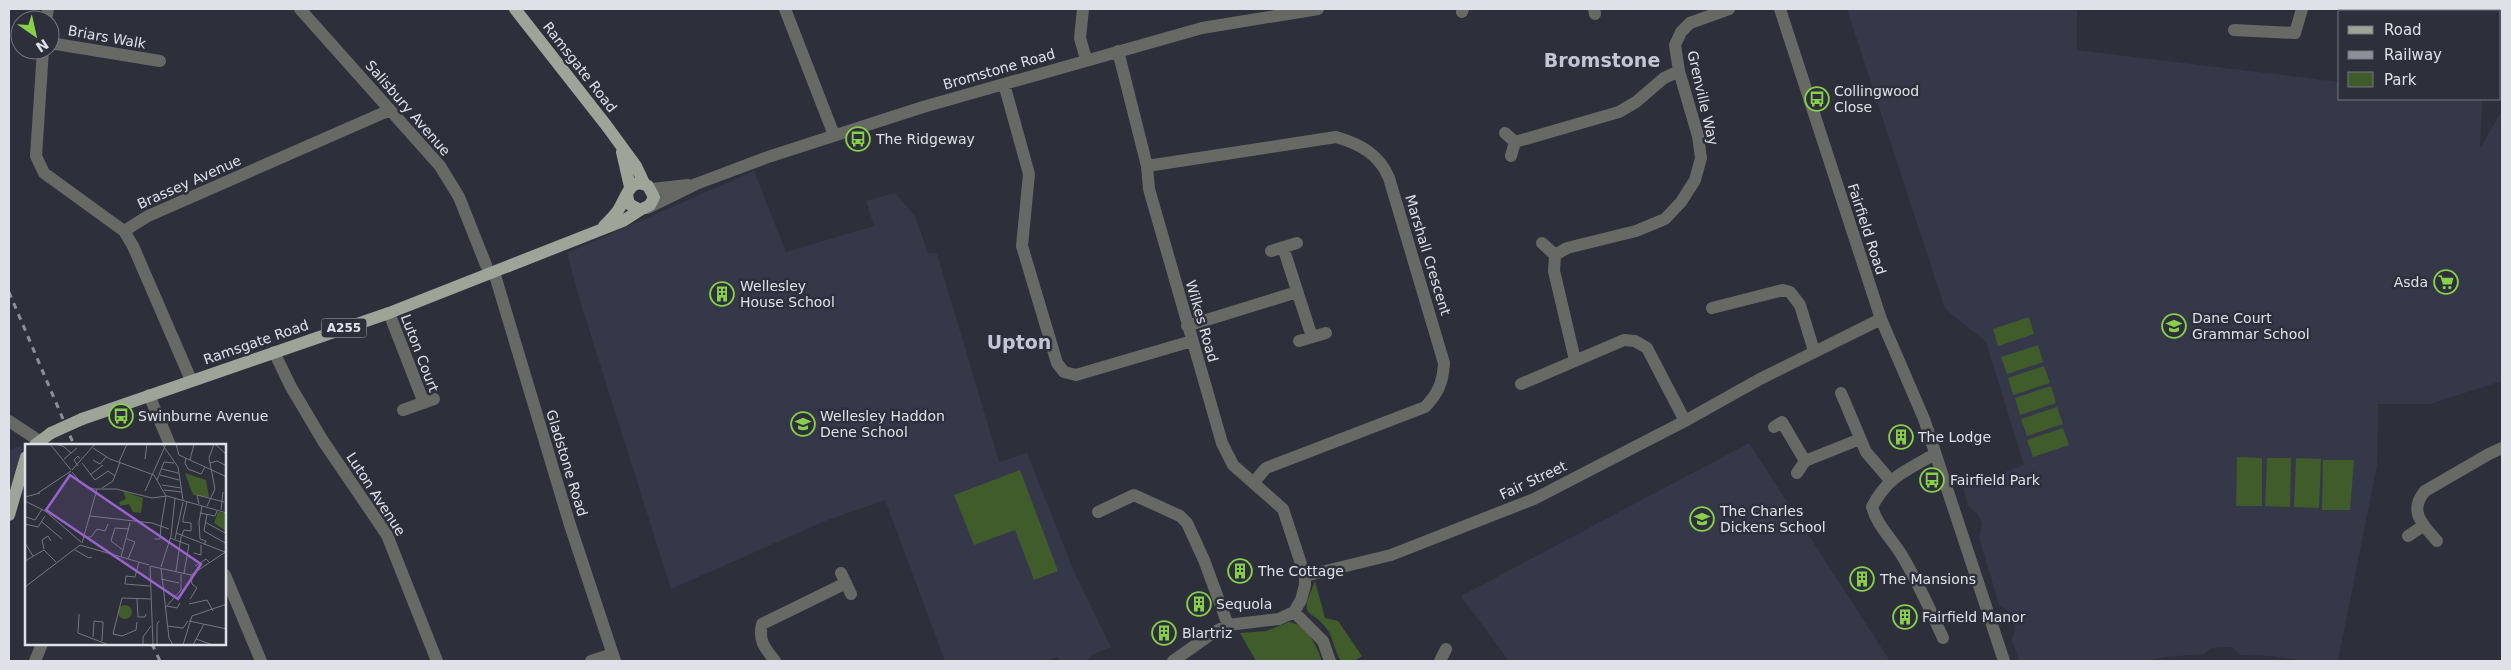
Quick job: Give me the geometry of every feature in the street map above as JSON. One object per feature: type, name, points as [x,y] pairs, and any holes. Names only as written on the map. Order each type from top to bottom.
[{"type":"main road","name":"Ramsgate Road","points":[[515,9],[636,166],[648,186]]},
{"type":"main road","name":"Ramsgate Road","points":[[602,228],[618,211],[629,191],[620,145]]},
{"type":"main road","points":[[637,183],[648,186],[653,202],[643,209],[629,204],[629,191],[637,183]]},
{"type":"main road","name":"Ramsgate Road","points":[[36,443],[51,432],[82,419],[389,313],[490,269],[623,221],[643,209]]},
{"type":"main road","points":[[9,515],[25,460]]},
{"type":"street","name":"Salisbury Avenue","points":[[300,9],[418,139],[440,166],[459,197],[490,269]]},
{"type":"street","points":[[785,9],[834,135]]},
{"type":"street","points":[[1083,9],[1080,38],[1086,59]]},
{"type":"street","name":"Bromstone Road","points":[[643,209],[696,184],[768,157],[834,135],[1086,59],[1202,28],[1318,9]]},
{"type":"street","name":"Grenville Way","points":[[1555,255],[1567,248],[1636,231],[1665,219],[1681,202],[1695,180],[1700,158],[1698,136],[1679,71],[1675,45],[1681,32],[1690,23],[1729,9]]},
{"type":"street","name":"Fairfield Road","points":[[1780,9],[1881,319],[1924,419],[2004,661]]},
{"type":"street","points":[[2234,30],[2294,37],[2302,9]]},
{"type":"street","name":"Briars Walk","points":[[60,45],[160,62]]},
{"type":"street","name":"Wilkes Road","points":[[1118,51],[1147,166],[1149,190],[1222,443],[1233,465],[1283,509],[1305,576]]},
{"type":"street","points":[[42,60],[36,156],[39,166],[44,173],[124,231],[133,246],[191,380]]},
{"type":"street","points":[[1516,142],[1619,112],[1636,102],[1664,78],[1679,71]]},
{"type":"street","points":[[1004,84],[1029,174],[1022,246],[1057,363],[1064,372],[1076,375],[1192,341]]},
{"type":"street","name":"Brassey Avenue","points":[[124,231],[148,216],[390,110]]},
{"type":"street","points":[[1505,133],[1516,142]]},
{"type":"street","name":"Marshall Crescent","points":[[1147,166],[1336,137],[1355,142],[1372,153],[1384,167],[1389,178],[1444,363],[1443,379],[1435,397],[1424,407],[1266,468],[1254,482]]},
{"type":"street","points":[[1511,156],[1516,142]]},
{"type":"street","name":"Bromstone Road","points":[[648,186],[696,184]]},
{"type":"street","points":[[1270,251],[1297,243]]},
{"type":"street","points":[[1542,243],[1555,255],[1554,271],[1575,360]]},
{"type":"street","points":[[1284,247],[1312,337]]},
{"type":"street","name":"Gladstone Road","points":[[490,269],[570,525],[614,658]]},
{"type":"street","points":[[1712,308],[1741,294],[1783,290],[1790,292],[1800,305],[1814,351]]},
{"type":"street","points":[[1187,326],[1297,292]]},
{"type":"street","name":"Luton Court","points":[[389,313],[429,401],[403,410]]},
{"type":"street","name":"Fair Street","points":[[1305,576],[1391,555],[1534,499],[1685,421],[1814,351],[1881,319]]},
{"type":"street","points":[[1299,341],[1326,332]]},
{"type":"street","points":[[1521,383],[1624,340],[1635,341],[1647,348],[1685,421]]},
{"type":"street","name":"Luton Avenue","points":[[274,352],[291,387],[323,441],[387,535],[397,555],[437,661]]},
{"type":"street","points":[[1841,393],[1866,452],[1890,480]]},
{"type":"street","points":[[149,395],[170,444]]},
{"type":"street","points":[[9,421],[36,443]]},
{"type":"street","points":[[1774,427],[1782,422],[1805,461]]},
{"type":"street","points":[[1797,472],[1805,461],[1860,439]]},
{"type":"street","points":[[2437,541],[2424,526],[2418,514],[2416,505],[2425,491],[2502,448]]},
{"type":"street","points":[[1935,454],[1890,480],[1879,493],[1872,507],[1875,518],[1900,553],[1923,593],[1943,638]]},
{"type":"street","points":[[1098,512],[1134,490],[1180,516],[1187,523],[1219,598],[1228,625]]},
{"type":"street","points":[[2408,536],[2424,526]]},
{"type":"street","points":[[1173,661],[1214,632],[1228,625],[1280,619],[1294,612],[1301,600],[1305,576]]},
{"type":"street","points":[[226,577],[261,661]]},
{"type":"street","points":[[775,661],[761,642],[759,636],[762,624],[846,583]]},
{"type":"street","points":[[1294,612],[1322,641],[1330,661]]},
{"type":"street","points":[[35,661],[42,645]]},
{"type":"street","points":[[1440,661],[1446,649]]},
{"type":"street","points":[[591,661],[614,658]]},
{"type":"shaded area","name":"Dane Court Grammar School","points":[[1847,9],[2077,9],[2077,50],[2338,82],[2338,100],[2482,100],[2480,148],[2502,111],[2502,381],[2430,404],[2378,404],[2377,466],[2338,661],[2307,661],[2272,656],[2240,655],[2232,647],[2212,648],[2203,654],[2144,661],[2019,661],[2012,640],[2015,629],[2010,612],[1999,605],[1979,537],[1982,524],[1978,514],[1968,506],[1963,487],[2024,465],[1986,342],[1945,309]]},
{"type":"shaded area","points":[[2347,9],[2463,9],[2463,10]]},
{"type":"shaded area","name":"Wellesley Haddon Dene School","points":[[754,171],[786,252],[874,226],[866,201],[895,193],[915,216],[928,253],[937,254],[999,462],[1027,453],[1075,574],[1111,647],[1092,655],[1086,661],[1060,661],[1058,657],[1046,661],[945,661],[885,500],[825,521],[671,589],[581,304],[567,253]]},
{"type":"shaded area","name":"The Charles Dickens School","points":[[1749,443],[1890,661],[1509,661],[1461,596]]},
{"type":"shaded area","points":[[20,445],[22,450],[9,492],[9,450]]},
{"type":"green space","points":[[2029,317],[2034,334],[1998,346],[1993,329]]},
{"type":"green space","points":[[2038,345],[2043,362],[2007,374],[2001,357]]},
{"type":"green space","points":[[2044,366],[2050,383],[2013,395],[2008,378]]},
{"type":"green space","points":[[2051,386],[2056,403],[2020,415],[2015,398]]},
{"type":"green space","points":[[2057,407],[2063,424],[2027,436],[2021,419]]},
{"type":"green space","points":[[2063,428],[2069,445],[2033,457],[2027,440]]},
{"type":"green space","points":[[2237,457],[2262,458],[2262,506],[2236,506]]},
{"type":"green space","points":[[2267,458],[2291,458],[2290,507],[2265,506]]},
{"type":"green space","points":[[2296,458],[2321,459],[2319,508],[2294,507]]},
{"type":"green space","points":[[2323,460],[2354,460],[2350,510],[2322,510]]},
{"type":"green space","points":[[1020,470],[1058,571],[1034,580],[1015,530],[974,545],[954,495]]},
{"type":"green space","points":[[1315,581],[1325,618],[1338,621],[1362,656],[1354,661],[1341,661],[1329,632],[1317,618],[1308,612],[1307,603]]},
{"type":"green space","points":[[1289,622],[1296,624],[1306,631],[1314,642],[1322,661],[1256,661],[1240,633],[1266,631]]},
{"type":"railway","points":[[9,292],[74,444]]},
{"type":"railway","points":[[152,645],[160,661]]},
{"type":"place","name":"Collingwood Close","points":[[1817,99]]},
{"type":"place","name":"The Ridgeway","points":[[858,139]]},
{"type":"place","name":"Asda","points":[[2446,282]]},
{"type":"place","name":"Wellesley House School","points":[[722,294]]},
{"type":"place","name":"Dane Court Grammar School","points":[[2174,326]]},
{"type":"place","name":"Swinburne Avenue","points":[[121,416]]},
{"type":"place","name":"Wellesley Haddon Dene School","points":[[803,424]]},
{"type":"place","name":"The Lodge","points":[[1901,437]]},
{"type":"place","name":"Fairfield Park","points":[[1932,480]]},
{"type":"place","name":"The Charles Dickens School","points":[[1702,519]]},
{"type":"place","name":"The Cottage","points":[[1240,571]]},
{"type":"place","name":"The Mansions","points":[[1862,579]]},
{"type":"place","name":"Sequola","points":[[1199,604]]},
{"type":"place","name":"Fairfield Manor","points":[[1905,617]]},
{"type":"place","name":"Blartriz","points":[[1164,633]]},
{"type":"district","name":"Bromstone","points":[[1602,60]]},
{"type":"district","name":"Upton","points":[[1019,342]]}]
